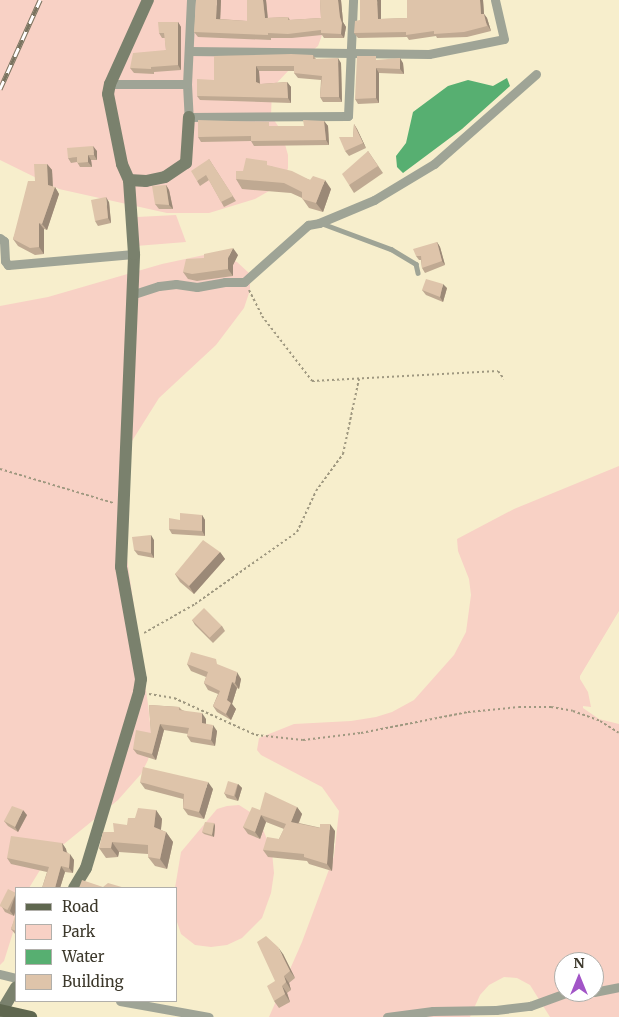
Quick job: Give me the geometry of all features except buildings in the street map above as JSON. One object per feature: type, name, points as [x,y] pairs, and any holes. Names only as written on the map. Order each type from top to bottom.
[{"type":"main road","points":[[0,1010],[31,1017]]},
{"type":"street","points":[[75,887],[86,868],[139,692],[141,679],[121,566],[134,254],[129,180],[122,164],[108,94],[110,84],[148,0]]},
{"type":"street","points":[[129,180],[146,181],[165,177],[186,163],[189,117],[187,84],[191,0]]},
{"type":"street","points":[[189,117],[348,116],[353,0]]},
{"type":"street","points":[[189,51],[429,54],[504,39],[494,0]]},
{"type":"street","points":[[131,295],[159,286],[176,284],[197,287],[225,282],[244,282],[308,225],[374,200],[434,164],[536,74]]},
{"type":"street","points":[[110,84],[187,84]]},
{"type":"street","points":[[0,238],[4,241],[5,261],[8,265],[134,254]]},
{"type":"street","points":[[0,974],[15,978]]},
{"type":"street","points":[[604,990],[619,987]]},
{"type":"street","points":[[0,1014],[15,989]]},
{"type":"street","points":[[387,1017],[433,1011],[496,1014],[530,1006],[554,997]]},
{"type":"street","points":[[126,1002],[209,1017]]},
{"type":"lane","points":[[319,222],[391,250],[416,264],[418,273]]},
{"type":"path","points":[[244,282],[262,316],[312,381],[498,371],[504,379]]},
{"type":"path","points":[[135,637],[195,604],[297,532],[316,491],[343,454],[359,379]]},
{"type":"path","points":[[0,469],[123,506]]},
{"type":"path","points":[[139,692],[174,698],[256,735],[303,740],[361,733],[468,712],[519,706],[551,707],[573,711],[600,721],[619,733]]},
{"type":"green space","points":[[0,0],[328,0],[328,19],[318,46],[289,70],[272,88],[271,116],[281,130],[288,155],[288,168],[283,183],[255,199],[209,213],[167,213],[59,189],[0,160]]},
{"type":"green space","points":[[176,215],[186,242],[136,246],[137,217]]},
{"type":"green space","points":[[204,255],[225,257],[237,262],[250,274],[250,290],[244,308],[216,345],[159,398],[132,441],[122,524],[148,704],[152,742],[148,760],[141,774],[118,800],[48,857],[30,887],[15,887],[15,926],[4,961],[0,965],[0,306],[48,297],[162,264]]},
{"type":"green space","points":[[619,466],[619,611],[580,679],[588,692],[591,707],[583,706],[583,708],[599,719],[619,724],[619,1017],[550,1017],[530,985],[517,978],[504,977],[489,985],[480,995],[470,1017],[269,1017],[302,942],[334,856],[339,811],[322,787],[261,755],[257,750],[259,738],[294,724],[351,721],[376,717],[392,712],[414,700],[454,655],[466,632],[471,595],[469,579],[458,551],[457,539],[514,509]]},
{"type":"green space","points":[[239,805],[260,822],[272,852],[274,873],[271,893],[262,918],[242,938],[227,945],[211,947],[195,945],[181,934],[178,925],[178,887],[175,887],[181,852],[217,809]]},
{"type":"water","points":[[507,78],[510,86],[462,129],[403,173],[397,167],[396,156],[406,143],[413,112],[448,86],[468,80],[493,86]]},
{"type":"railway","points":[[0,89],[40,0]]}]
